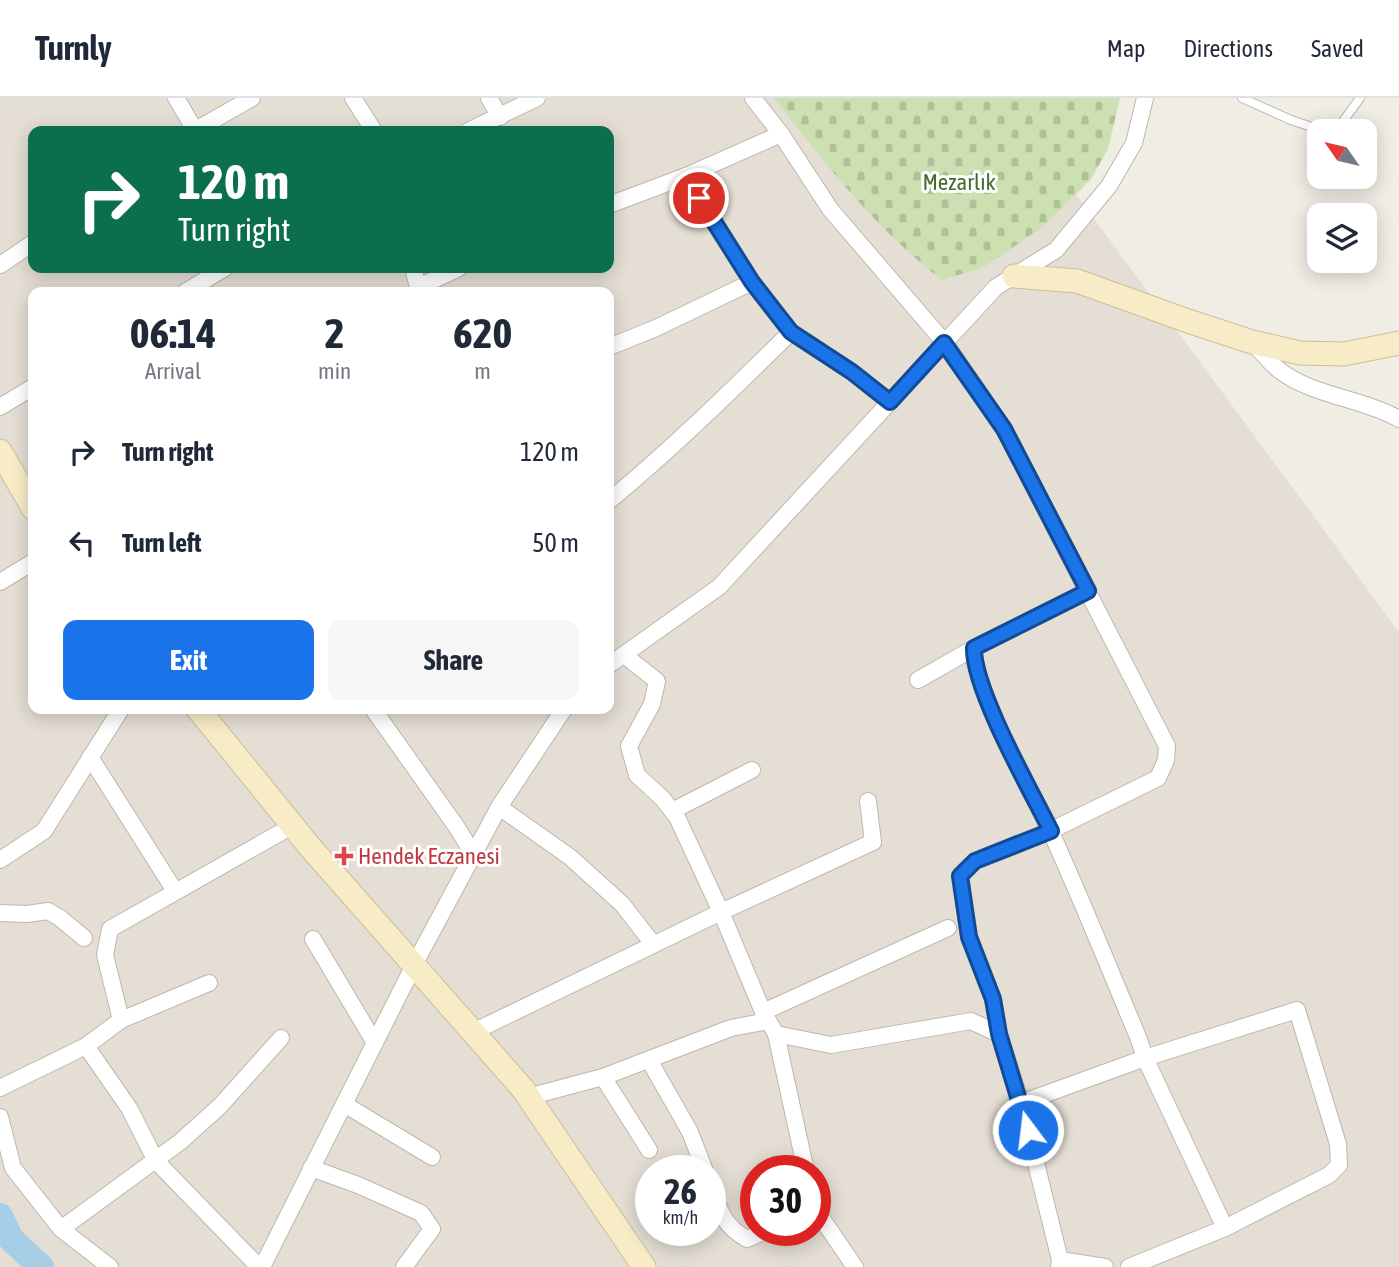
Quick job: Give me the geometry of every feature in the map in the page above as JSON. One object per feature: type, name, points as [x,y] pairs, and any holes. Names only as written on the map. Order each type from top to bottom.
[{"type":"main road","points":[[1014,276],[1077,281],[1252,342],[1300,353],[1345,354],[1399,343]]},
{"type":"main road","points":[[0,451],[28,499]]},
{"type":"main road","points":[[202,714],[292,825],[528,1097],[644,1267]]},
{"type":"street","points":[[176,98],[192,126]]},
{"type":"street","points":[[201,126],[228,104],[252,98]]},
{"type":"street","points":[[353,98],[371,126]]},
{"type":"street","points":[[489,98],[500,117]]},
{"type":"street","points":[[479,126],[537,98]]},
{"type":"street","points":[[753,98],[782,134],[830,209],[944,343],[1004,429],[1167,746],[1166,760],[1158,778],[1051,831],[975,861],[960,876],[969,937],[993,999],[999,1034],[1021,1104],[1059,1264],[1104,1267]]},
{"type":"street","points":[[614,662],[719,587],[996,287],[1056,250],[1109,186],[1134,143],[1145,98]]},
{"type":"street","points":[[614,203],[686,176],[782,134]]},
{"type":"street","points":[[686,176],[752,282],[791,332],[852,372],[890,402]]},
{"type":"street","points":[[0,265],[28,246]]},
{"type":"street","points":[[193,287],[217,273]]},
{"type":"street","points":[[422,287],[448,273]]},
{"type":"street","points":[[614,345],[752,282]]},
{"type":"street","points":[[614,497],[648,470],[791,332]]},
{"type":"street","points":[[1252,342],[1279,370],[1323,393],[1358,401],[1399,419]]},
{"type":"street","points":[[0,407],[28,390]]},
{"type":"street","points":[[0,582],[28,565]]},
{"type":"street","points":[[918,680],[974,648],[1088,591]]},
{"type":"street","points":[[974,648],[974,660],[990,706],[1051,831],[1145,1058],[1225,1228]]},
{"type":"street","points":[[624,654],[657,681],[652,704],[629,746],[637,775],[662,797],[672,811],[721,912],[769,1022],[802,1155]]},
{"type":"street","points":[[0,860],[44,831],[118,714]]},
{"type":"street","points":[[377,714],[474,855]]},
{"type":"street","points":[[86,1046],[128,1108],[156,1161],[261,1267],[414,965],[499,807],[561,714]]},
{"type":"street","points":[[90,757],[175,891]]},
{"type":"street","points":[[672,811],[752,770]]},
{"type":"street","points":[[473,1032],[653,944],[873,842],[868,801]]},
{"type":"street","points":[[499,807],[570,857],[622,904],[653,944]]},
{"type":"street","points":[[121,1020],[105,955],[110,929],[292,825]]},
{"type":"street","points":[[0,913],[27,914],[48,911],[84,939]]},
{"type":"street","points":[[528,1097],[603,1077],[731,1028],[769,1022],[948,928]]},
{"type":"street","points":[[313,939],[375,1043]]},
{"type":"street","points":[[0,1088],[86,1046],[121,1020],[209,984]]},
{"type":"street","points":[[1021,1104],[1145,1058],[1297,1010],[1338,1144],[1339,1165],[1329,1175],[1225,1228],[1129,1267]]},
{"type":"street","points":[[769,1022],[831,1045],[971,1021],[999,1034]]},
{"type":"street","points":[[61,1229],[156,1161],[220,1106],[281,1038]]},
{"type":"street","points":[[649,1060],[690,1132],[699,1155]]},
{"type":"street","points":[[603,1077],[649,1150]]},
{"type":"street","points":[[344,1104],[432,1157]]},
{"type":"street","points":[[0,1116],[13,1168],[61,1229],[110,1267]]},
{"type":"street","points":[[311,1168],[421,1213],[432,1229],[404,1267]]},
{"type":"street","points":[[726,1221],[740,1235]]},
{"type":"street","points":[[831,1232],[855,1267]]},
{"type":"lane","points":[[1242,98],[1307,125]]},
{"type":"lane","points":[[1345,119],[1360,98]]},
{"type":"shaded area","points":[[0,98],[1005,98],[1399,632],[1399,1267],[0,1267]]},
{"type":"green space","name":"Mezarlık","points":[[774,98],[1120,98],[1108,149],[1091,179],[1044,226],[984,267],[942,280],[873,218]]},
{"type":"waterway","points":[[0,1216],[11,1239],[41,1267]]},
{"type":"place","name":"Hendek Eczanesi","points":[[344,856]]},
{"type":"route","points":[[699,198],[752,282],[791,332],[852,372],[890,402],[944,343],[1004,429],[1088,591],[974,648],[974,660],[990,706],[1051,831],[975,861],[960,876],[969,937],[993,999],[999,1034],[1028,1130]]}]
